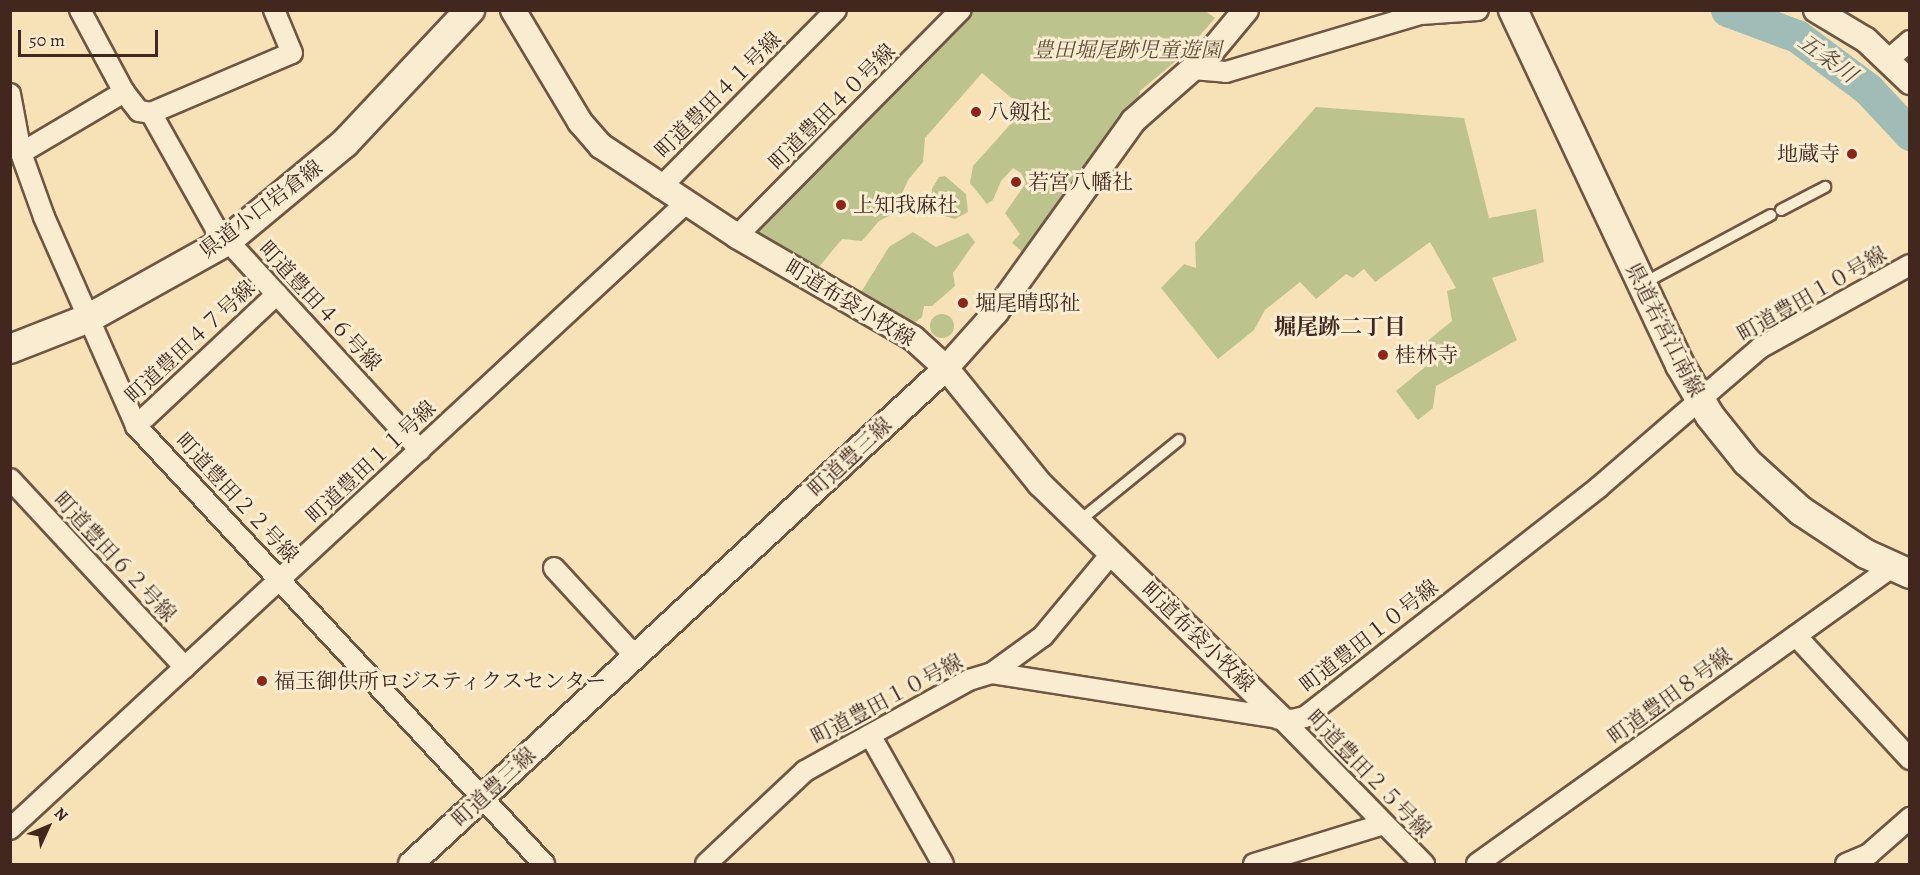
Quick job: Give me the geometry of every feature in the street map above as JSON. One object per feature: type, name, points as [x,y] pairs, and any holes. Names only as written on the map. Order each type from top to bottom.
[{"type":"main road","name":"県道小口岩倉線","points":[[10,349],[89,318],[227,241],[345,143],[470,10]]},
{"type":"main road","name":"県道若宮江南線","points":[[1513,10],[1641,285],[1699,398],[1734,446],[1775,489],[1821,526],[1901,570]]},
{"type":"street","name":"町道豊田４６号線","points":[[80,10],[124,92],[140,111],[151,113],[188,183],[227,241],[420,450]]},
{"type":"street","points":[[151,113],[292,53],[274,10]]},
{"type":"street","name":"町道布袋小牧線","points":[[513,10],[590,135],[685,204],[913,338],[946,368],[1004,444],[1078,522],[1280,717]]},
{"type":"street","name":"町道豊田４１号線","points":[[660,188],[836,10]]},
{"type":"street","name":"町道豊田４０号線","points":[[737,236],[961,10]]},
{"type":"street","points":[[1193,69],[1226,72],[1421,14],[1478,10]]},
{"type":"street","points":[[1816,10],[1852,30],[1910,82]]},
{"type":"street","name":"町道豊三線","points":[[411,864],[946,368],[996,312],[1133,121],[1193,69],[1238,12]]},
{"type":"street","points":[[1888,60],[1910,41]]},
{"type":"street","points":[[21,153],[124,92]]},
{"type":"street","name":"町道豊田２２号線","points":[[11,100],[21,153],[136,426],[544,864]]},
{"type":"street","name":"町道豊田１１号線","points":[[10,829],[685,204]]},
{"type":"street","name":"町道豊田１０号線","points":[[706,864],[805,771],[969,680],[992,673],[1299,719],[1314,710],[1599,487],[1699,398],[1760,348],[1910,265]]},
{"type":"street","name":"町道豊田４７号線","points":[[136,426],[277,294]]},
{"type":"street","name":"町道豊田６２号線","points":[[10,479],[185,667]]},
{"type":"street","points":[[992,673],[1043,636],[1111,554]]},
{"type":"street","points":[[554,568],[635,656]]},
{"type":"street","name":"町道豊田８号線","points":[[1477,864],[1796,636],[1901,570]]},
{"type":"street","points":[[1796,636],[1910,759]]},
{"type":"street","name":"町道豊田２５号線","points":[[1280,717],[1424,864]]},
{"type":"street","points":[[870,735],[943,864]]},
{"type":"street","points":[[1846,864],[1869,854],[1910,818]]},
{"type":"street","points":[[1254,864],[1384,824]]},
{"type":"lane","points":[[1641,285],[1825,187]]},
{"type":"lane","points":[[1078,522],[1179,440]]},
{"type":"green space","name":"豊田堀尾跡児童遊園","points":[[1204,10],[1215,18],[1183,55],[1140,91],[1133,121],[1033,261],[1012,243],[1020,234],[1005,213],[1026,183],[1021,173],[1013,168],[1001,181],[993,200],[987,204],[970,183],[973,166],[1024,109],[982,73],[925,138],[923,162],[908,180],[893,214],[879,221],[862,241],[842,239],[809,279],[737,236],[961,11]]},
{"type":"green space","points":[[1316,107],[1464,118],[1489,218],[1536,209],[1544,262],[1492,278],[1517,340],[1436,386],[1433,408],[1418,420],[1396,391],[1430,363],[1419,348],[1452,321],[1447,291],[1456,288],[1430,242],[1375,282],[1364,269],[1353,278],[1346,274],[1316,299],[1300,282],[1265,310],[1254,330],[1218,359],[1161,288],[1184,264],[1196,268],[1195,243]]},
{"type":"green space","points":[[945,176],[966,194],[968,212],[955,219],[941,215],[931,204],[932,189],[939,177]]},
{"type":"green space","points":[[913,232],[936,247],[968,233],[975,242],[953,273],[955,286],[932,306],[924,306],[922,317],[903,332],[853,305],[889,247]]},
{"type":"green space","points":[[942,314],[951,317],[954,326],[951,335],[942,338],[933,335],[930,326],[933,317]]},
{"type":"waterway","name":"五条川","points":[[1727,10],[1797,36],[1868,89],[1910,134]]},
{"type":"place","name":"八剱社","points":[[976,112]]},
{"type":"place","name":"地蔵寺","points":[[1852,154]]},
{"type":"place","name":"若宮八幡社","points":[[1016,182]]},
{"type":"place","name":"上知我麻社","points":[[841,205]]},
{"type":"place","name":"堀尾晴邸祉","points":[[963,303]]},
{"type":"place","name":"桂林寺","points":[[1383,355]]},
{"type":"place","name":"福玉御供所ロジスティクスセンター","points":[[262,681]]},
{"type":"district","name":"堀尾跡二丁目","points":[[1340,328]]}]
